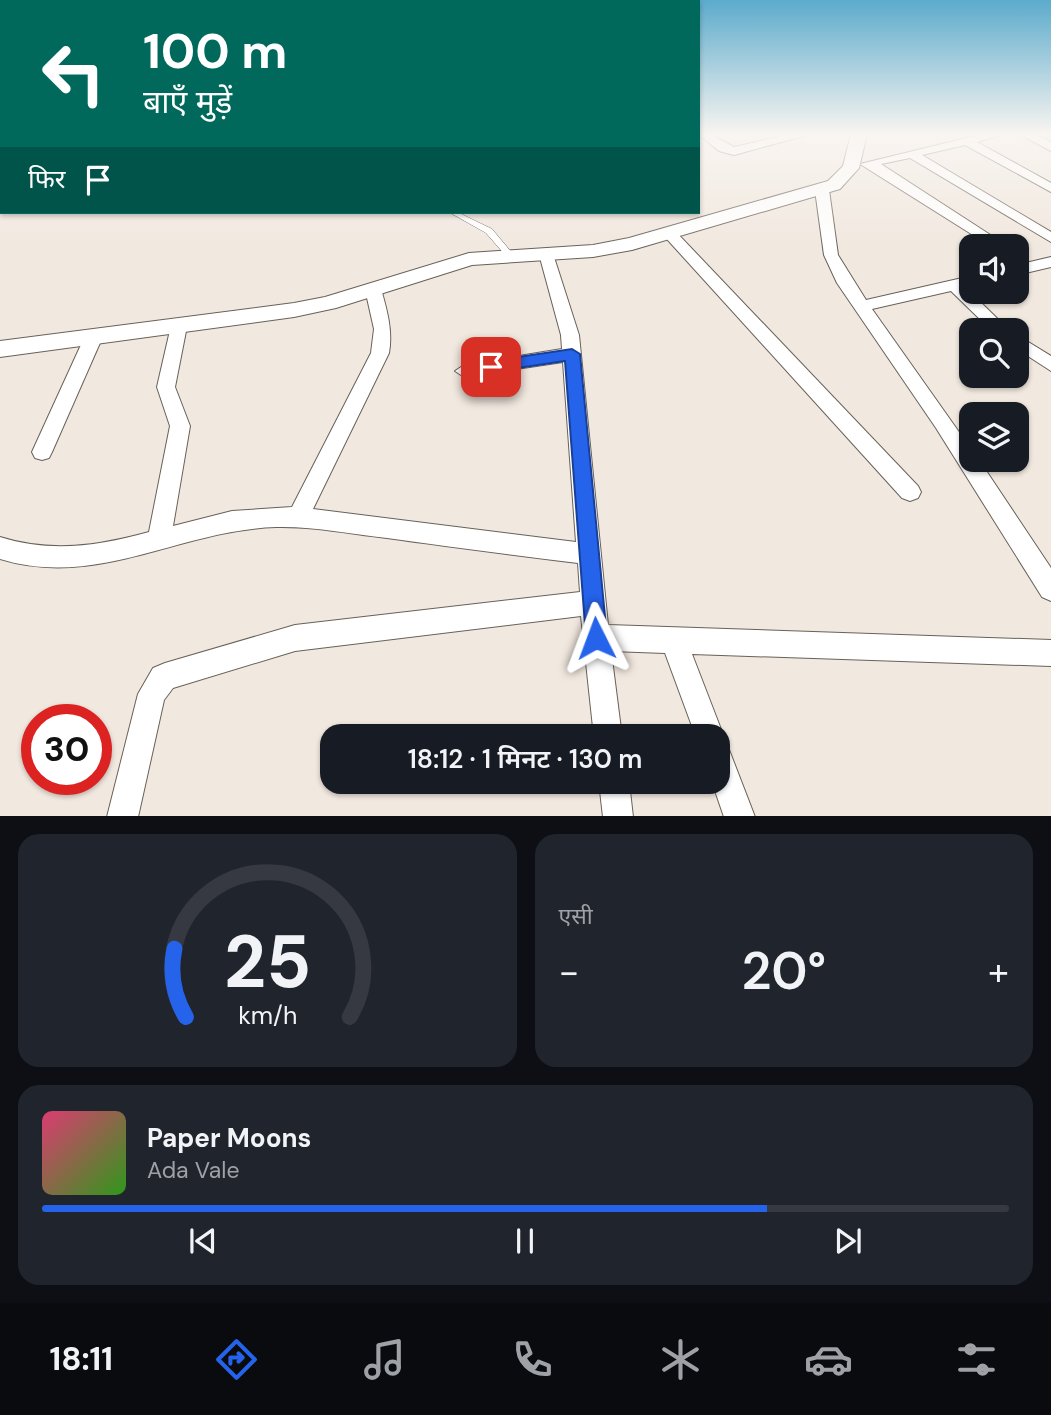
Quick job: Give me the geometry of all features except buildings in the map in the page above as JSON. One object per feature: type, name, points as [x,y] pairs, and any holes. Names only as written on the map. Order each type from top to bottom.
[{"type":"street","points":[[0,349],[294,310],[373,289],[459,261],[509,254],[546,254],[613,248],[822,190],[852,172]]},
{"type":"street","points":[[873,172],[980,234]]},
{"type":"street","points":[[942,172],[1051,238]]},
{"type":"street","points":[[1022,172],[1051,188]]},
{"type":"street","points":[[822,190],[831,255],[860,307],[943,424],[1051,589]]},
{"type":"street","points":[[670,234],[909,492]]},
{"type":"street","points":[[546,254],[570,335],[596,638],[606,724]]},
{"type":"street","points":[[860,307],[959,284]]},
{"type":"street","points":[[954,285],[988,318]]},
{"type":"street","points":[[298,517],[380,353],[383,340],[382,323],[373,289]]},
{"type":"street","points":[[159,538],[181,416],[167,397],[166,387],[179,326]]},
{"type":"street","points":[[42,452],[94,336]]},
{"type":"street","points":[[1029,349],[1051,365]]},
{"type":"street","points":[[464,371],[572,354]]},
{"type":"street","points":[[0,548],[14,554],[46,559],[90,555],[224,523],[260,517],[298,517],[590,554]]},
{"type":"street","points":[[122,816],[152,694],[163,678],[174,672],[295,638],[594,602]]},
{"type":"street","points":[[596,638],[1051,653]]},
{"type":"street","points":[[674,641],[705,724]]},
{"type":"street","points":[[730,790],[740,816]]},
{"type":"street","points":[[615,794],[618,816]]},
{"type":"lane","points":[[456,214],[489,231],[509,254]]},
{"type":"route","points":[[491,367],[572,354],[596,638]]}]
